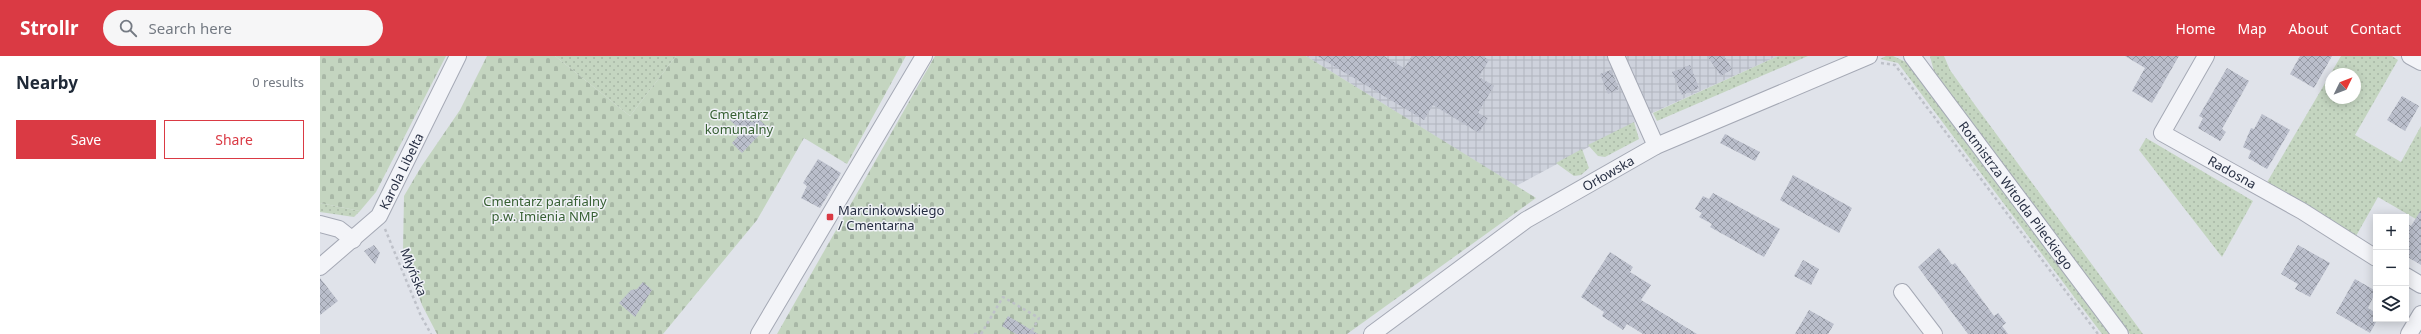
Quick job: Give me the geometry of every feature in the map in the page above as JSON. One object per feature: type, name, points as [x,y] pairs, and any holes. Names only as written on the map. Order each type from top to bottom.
[{"type":"street","name":"Karola Libelta","points":[[320,267],[379,216],[458,56]]},
{"type":"street","points":[[759,334],[924,56]]},
{"type":"street","points":[[1616,56],[1656,146]]},
{"type":"street","name":"Rotmistrza Witolda Pileckiego","points":[[1912,56],[2120,334]]},
{"type":"street","name":"Radosna","points":[[2206,56],[2162,133],[2302,211],[2373,256]]},
{"type":"street","points":[[2410,56],[2421,62]]},
{"type":"street","name":"Orłowska","points":[[1372,334],[1526,220],[1656,146],[1872,61]]},
{"type":"street","points":[[320,224],[339,228],[353,240]]},
{"type":"street","points":[[2409,278],[2421,285]]},
{"type":"street","points":[[1902,292],[1934,334]]},
{"type":"street","points":[[2409,334],[2421,314]]},
{"type":"path","points":[[1872,61],[1895,65],[2098,334]]},
{"type":"path","name":"Młyńska","points":[[379,216],[430,334]]},
{"type":"path","points":[[974,334],[981,334],[1003,297],[1039,318],[1030,334]]},
{"type":"shaded area","points":[[1306,56],[1778,56],[1652,113],[1516,186]]},
{"type":"green space","points":[[320,56],[446,56],[376,192],[360,211],[320,203]]},
{"type":"green space","name":"Cmentarz parafialny p.w. Imienia NMP","points":[[487,56],[555,56],[630,116],[676,56],[906,56],[847,164],[804,138],[757,220],[663,334],[437,334],[422,305],[403,252],[404,196],[421,167],[460,110]]},
{"type":"green space","points":[[555,56],[676,56],[630,116]]},
{"type":"green space","points":[[935,56],[1306,56],[1536,198],[1347,334],[777,334]]},
{"type":"green space","points":[[1778,56],[1808,56],[1657,121],[1653,113]]},
{"type":"green space","points":[[1886,56],[1893,56],[1908,63],[2111,334],[2102,334],[1898,63],[1880,59]]},
{"type":"green space","points":[[1930,56],[1944,56],[1950,70],[1975,105],[2143,334],[2130,334],[1934,72]]},
{"type":"green space","points":[[2341,56],[2392,56],[2398,60],[2355,135],[2401,162],[2421,126],[2421,222],[2378,197],[2356,236],[2266,184],[2325,83],[2325,104],[2361,104],[2361,68],[2334,68]]},
{"type":"green space","points":[[1634,122],[1639,139],[1605,157],[1598,156],[1588,145]]},
{"type":"green space","points":[[2146,138],[2253,201],[2222,257],[2139,150]]},
{"type":"green space","points":[[1582,149],[1589,168],[1581,175],[1574,176],[1556,163]]},
{"type":"green space","points":[[320,203],[360,211],[354,217],[320,212]]},
{"type":"building","points":[[1317,56],[1384,56],[1404,68],[1412,56],[1483,56],[1489,60],[1479,77],[1494,86],[1478,113],[1488,118],[1479,133],[1433,105],[1424,120]]},
{"type":"building","points":[[1707,56],[1724,56],[1732,69],[1721,76]]},
{"type":"building","points":[[2125,56],[2179,56],[2152,103],[2132,91],[2145,68]]},
{"type":"building","points":[[2300,56],[2332,56],[2314,88],[2290,74]]},
{"type":"building","points":[[1690,65],[1699,88],[1682,95],[1672,72]]},
{"type":"building","points":[[2227,68],[2249,81],[2222,129],[2226,132],[2220,141],[2198,128],[2203,118],[2199,116]]},
{"type":"building","points":[[1611,70],[1619,89],[1608,94],[1600,74]]},
{"type":"building","points":[[2402,96],[2419,106],[2405,131],[2387,120]]},
{"type":"building","points":[[739,109],[752,122],[757,117],[767,127],[742,153],[732,143],[742,132],[729,119]]},
{"type":"building","points":[[2262,114],[2290,130],[2267,169],[2248,158],[2251,151],[2243,147],[2251,128],[2254,129]]},
{"type":"building","points":[[1725,134],[1760,152],[1755,161],[1720,143]]},
{"type":"building","points":[[818,159],[841,173],[820,208],[801,198],[807,186],[803,183]]},
{"type":"building","points":[[1793,175],[1852,208],[1839,233],[1780,200]]},
{"type":"building","points":[[1713,193],[1780,229],[1764,257],[1710,227],[1712,224],[1699,217],[1702,213],[1695,209],[1703,196],[1709,199]]},
{"type":"building","points":[[2421,210],[2421,265],[2409,258],[2409,225],[2411,226]]},
{"type":"building","points":[[374,245],[380,253],[375,264],[364,251]]},
{"type":"building","points":[[2298,245],[2330,263],[2310,297],[2295,289],[2298,284],[2281,274]]},
{"type":"building","points":[[1939,248],[1952,265],[1955,263],[1994,316],[1998,313],[2006,323],[2002,326],[2008,334],[1968,334],[1918,267]]},
{"type":"building","points":[[1610,252],[1633,267],[1630,272],[1651,285],[1641,300],[1697,334],[1643,334],[1627,324],[1623,330],[1602,316],[1604,312],[1581,297]]},
{"type":"building","points":[[1803,260],[1819,269],[1811,285],[1794,276]]},
{"type":"building","points":[[320,278],[338,301],[320,315]]},
{"type":"building","points":[[2355,279],[2373,289],[2373,297],[2368,308],[2373,311],[2373,322],[2376,322],[2370,333],[2336,313]]},
{"type":"building","points":[[643,282],[652,290],[635,317],[619,303],[631,290],[637,289]]},
{"type":"building","points":[[1809,310],[1834,324],[1828,334],[1795,334]]},
{"type":"building","points":[[1008,316],[1038,334],[1016,334],[1002,326]]},
{"type":"place","name":"Marcinkowskiego / Cmentarna","points":[[830,217]]},
{"type":"park label","name":"Cmentarz komunalny","points":[[739,122]]}]
